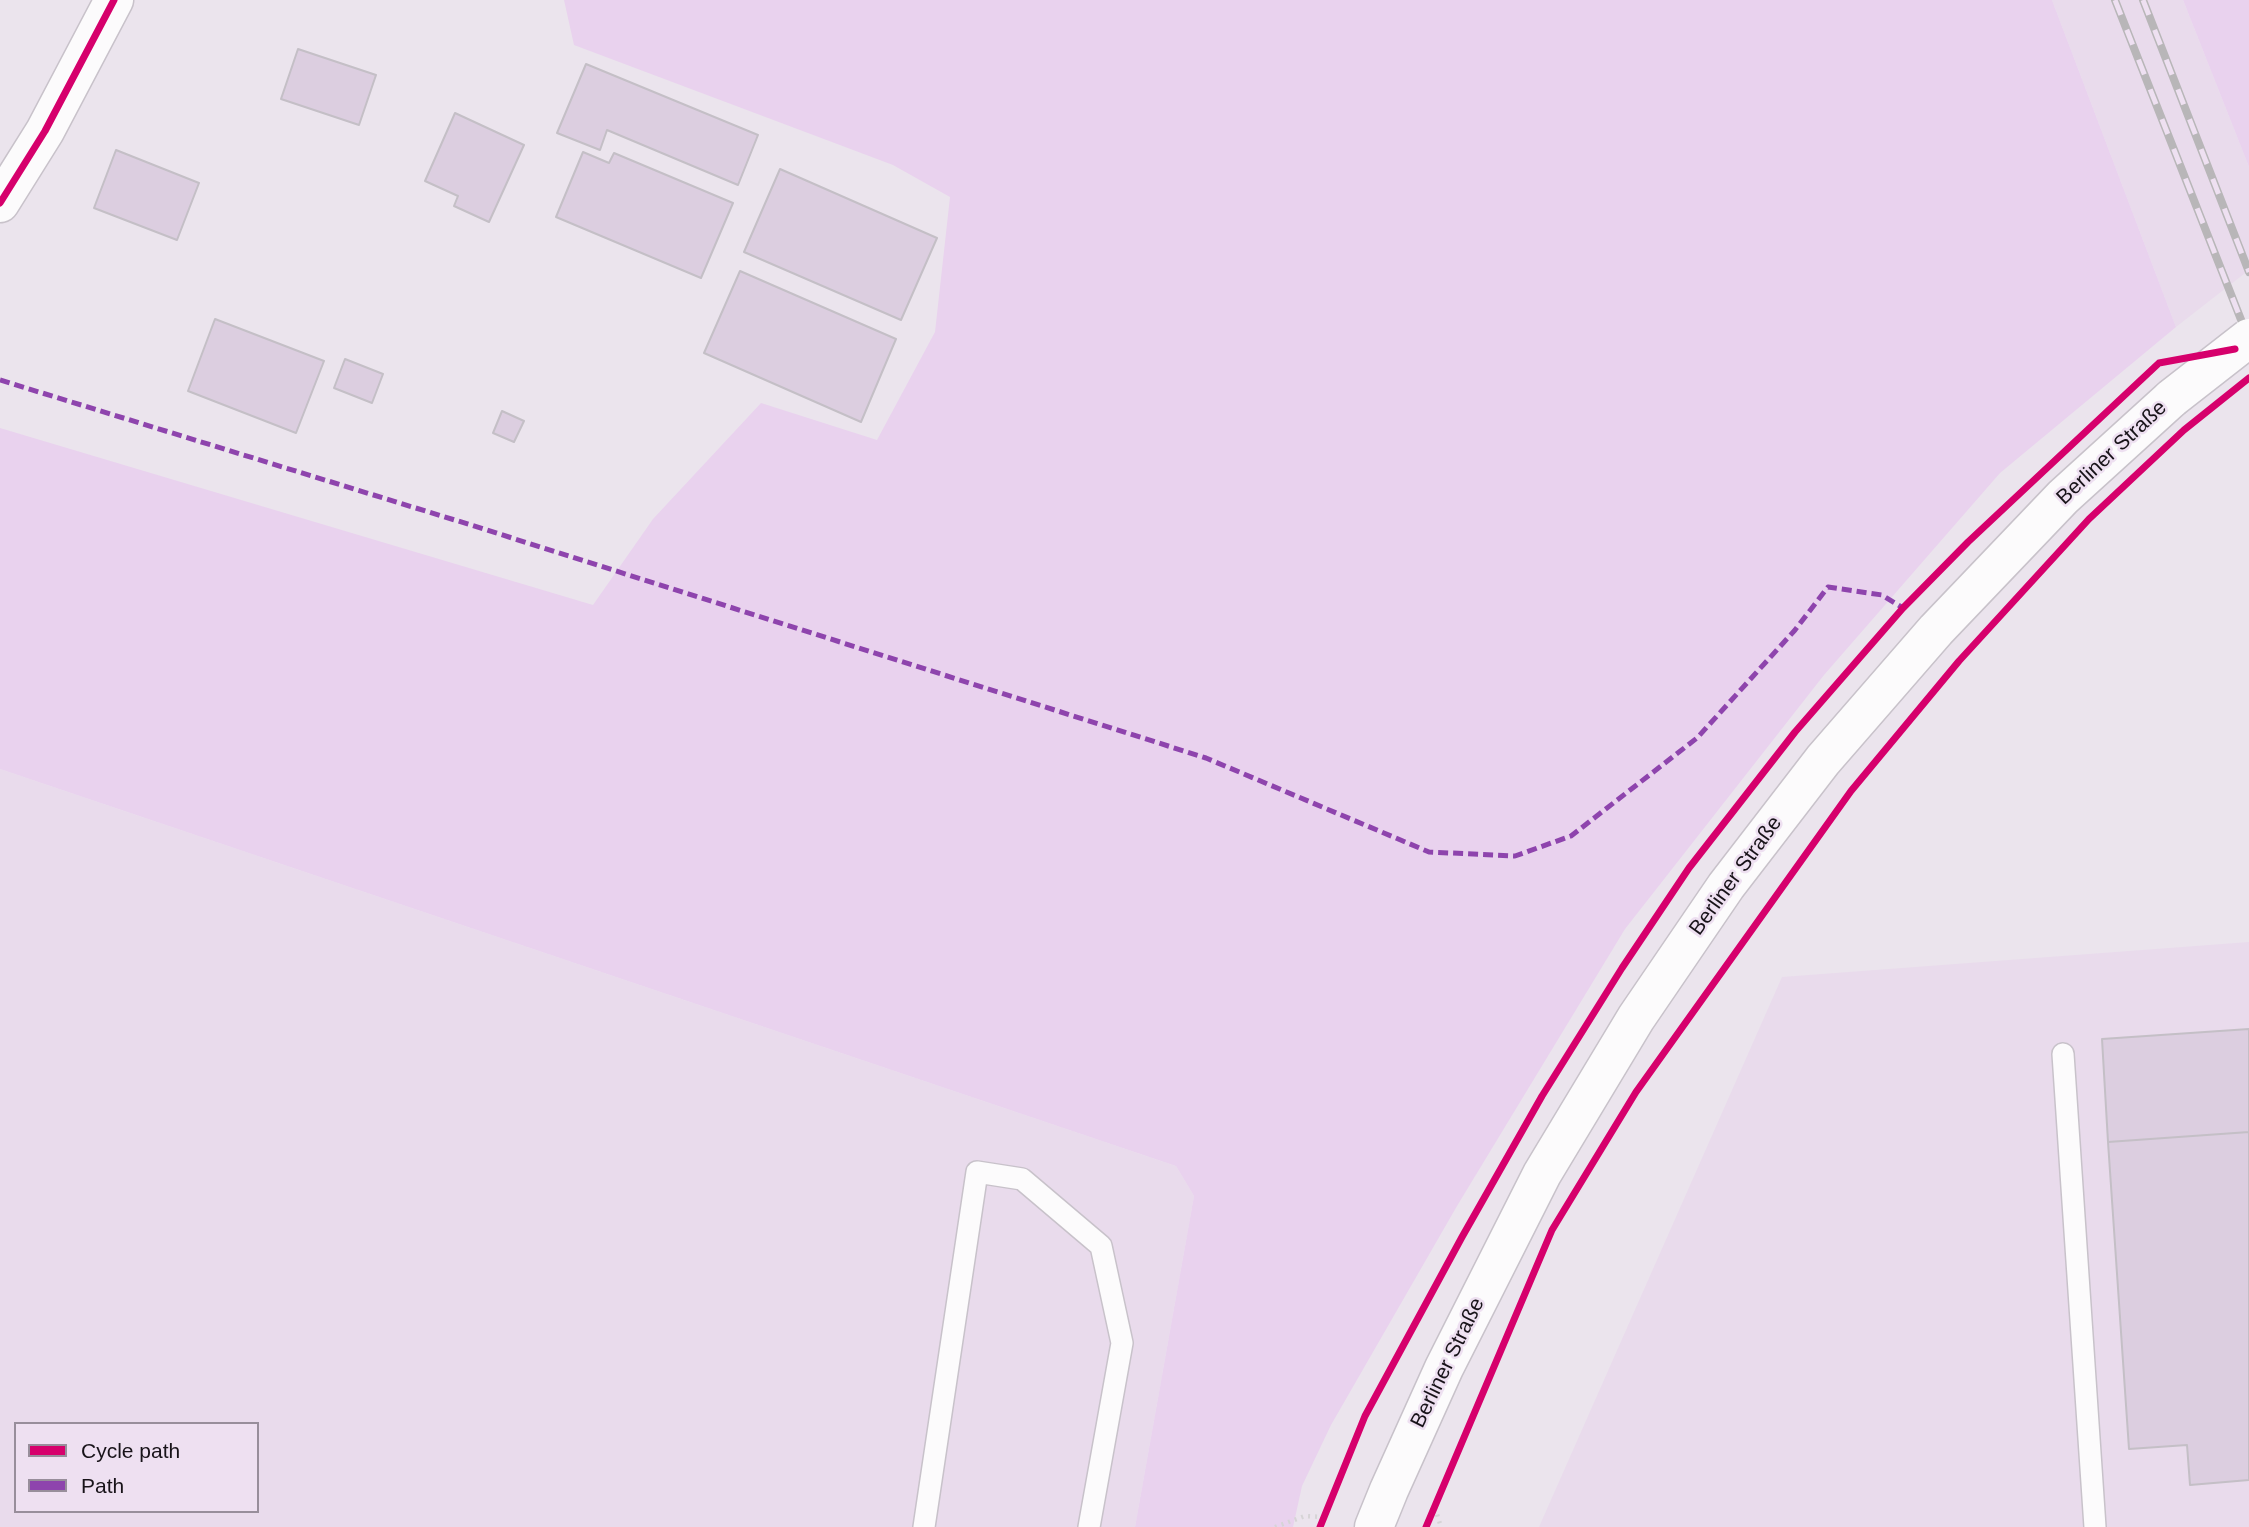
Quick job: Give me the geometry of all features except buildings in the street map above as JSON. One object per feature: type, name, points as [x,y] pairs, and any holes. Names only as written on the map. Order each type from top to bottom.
[{"type":"street","points":[[0,203],[45,131],[114,0]]},
{"type":"street","name":"Berliner Straße","points":[[1374,1527],[1444,1368],[1542,1174],[1636,1018],[1726,886],[1823,760],[1936,631],[2063,497],[2172,398],[2249,338]]},
{"type":"lane","points":[[2063,1054],[2095,1527]]},
{"type":"lane","points":[[924,1527],[977,1172],[1022,1179],[1101,1246],[1122,1343],[1089,1527]]},
{"type":"path","points":[[1436,1508],[1441,1527]]},
{"type":"path","points":[[1275,1527],[1305,1516],[1323,1517]]},
{"type":"shaded area","points":[[564,0],[2052,0],[2176,327],[2000,473],[1824,675],[1625,929],[1457,1206],[1331,1425],[1302,1486],[1293,1527],[1135,1527],[1194,1196],[1176,1166],[0,769],[0,428],[593,605],[653,519],[761,403],[877,440],[935,332],[950,197],[893,165],[574,45]]},
{"type":"shaded area","points":[[2052,0],[2183,0],[2249,167],[2249,270],[2176,327]]},
{"type":"shaded area","points":[[2183,0],[2249,0],[2249,167]]},
{"type":"shaded area","points":[[0,769],[1176,1166],[1194,1196],[1135,1527],[0,1527]]},
{"type":"shaded area","points":[[2249,942],[2249,1527],[1539,1527],[1782,977]]},
{"type":"railway","points":[[2115,0],[2249,340]]},
{"type":"railway","points":[[2143,0],[2249,272]]},
{"type":"marked path","points":[[0,380],[471,525],[1206,758],[1429,852],[1515,856],[1571,836],[1697,738],[1795,630],[1828,587],[1882,595],[1903,608]]},
{"type":"cycle path","points":[[0,203],[45,131],[114,0]]},
{"type":"cycle path","points":[[1320,1527],[1365,1416],[1462,1237],[1542,1096],[1622,968],[1689,868],[1795,732],[1903,608],[1968,542],[2159,363],[2235,349]]},
{"type":"cycle path","points":[[1426,1527],[1552,1230],[1636,1092],[1851,791],[1959,661],[2089,519],[2184,430],[2249,378]]}]
